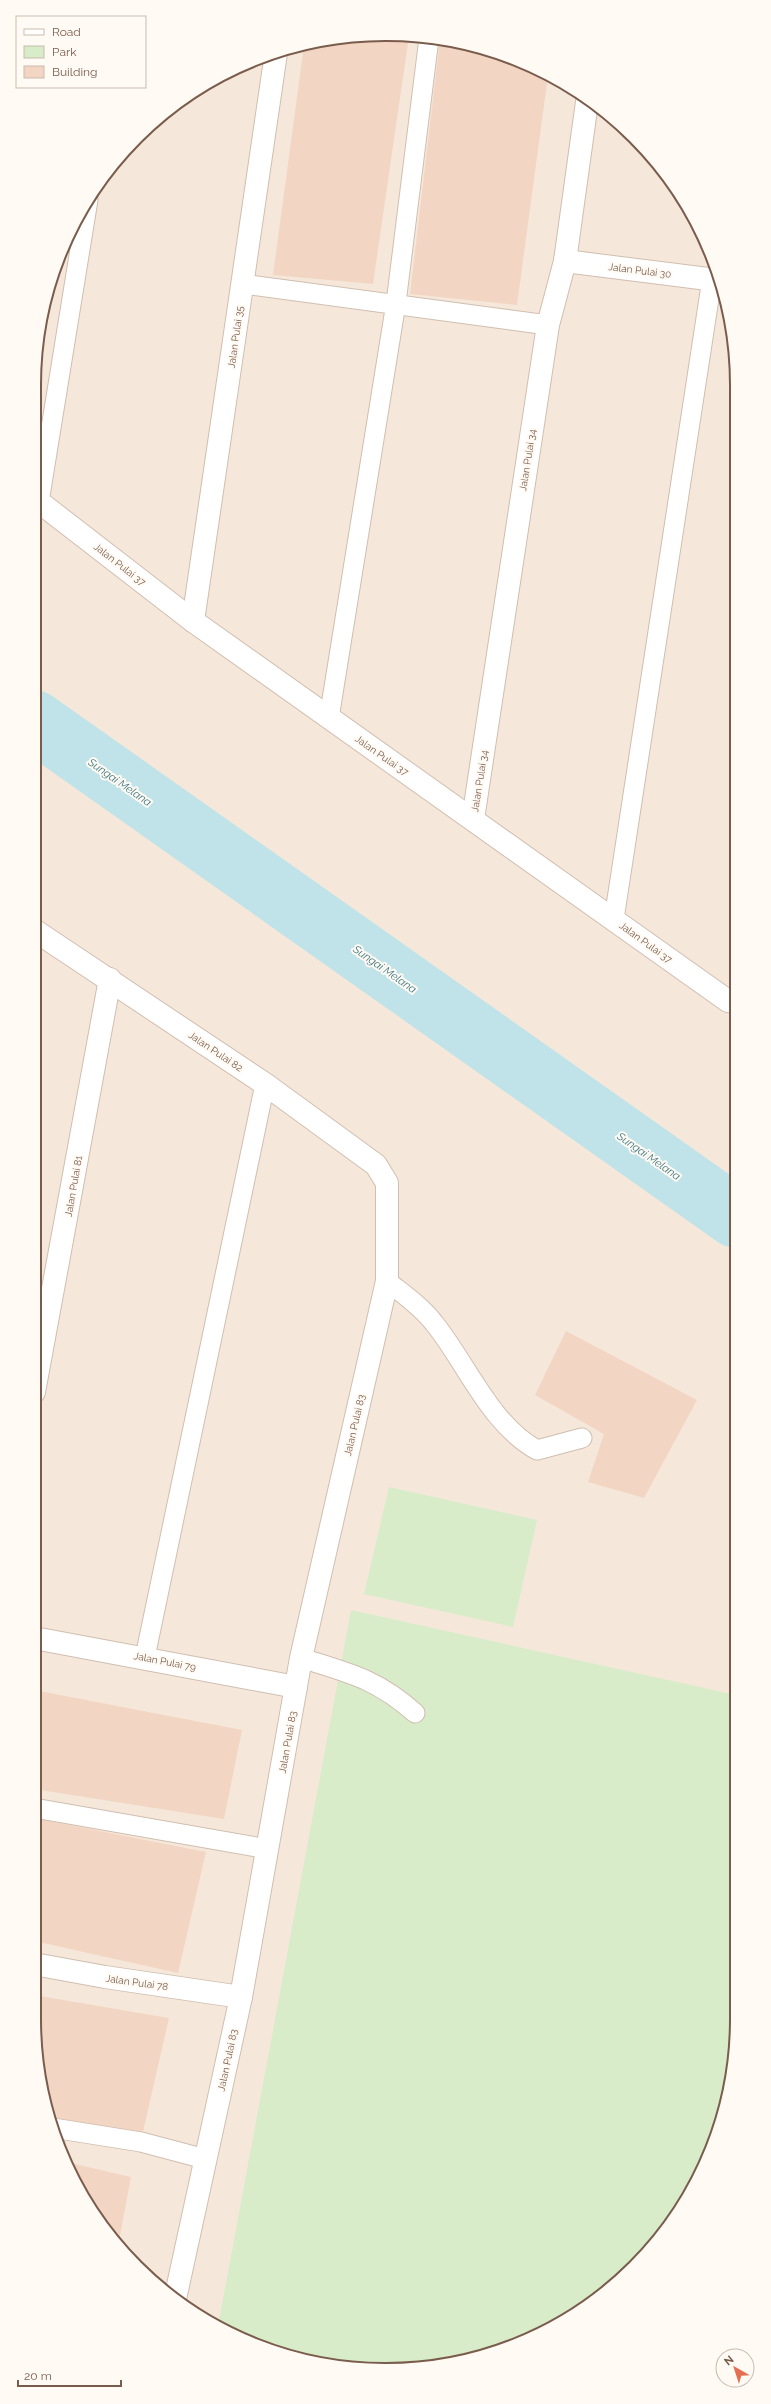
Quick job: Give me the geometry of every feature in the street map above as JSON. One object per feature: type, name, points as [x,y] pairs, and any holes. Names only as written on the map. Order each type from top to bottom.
[{"type":"street","name":"Jalan Pulai 35","points":[[193,621],[275,59]]},
{"type":"street","name":"Jalan Pulai 34","points":[[473,819],[548,324],[565,261],[586,106]]},
{"type":"street","name":"Jalan Pulai 30","points":[[565,261],[713,280]]},
{"type":"street","name":"Jalan Pulai 37","points":[[41,503],[193,621],[730,1001]]},
{"type":"street","name":"Jalan Pulai 82","points":[[41,935],[110,979],[265,1084],[376,1165],[388,1183]]},
{"type":"street","name":"Jalan Pulai 81","points":[[41,1354],[110,979]]},
{"type":"street","name":"Jalan Pulai 83","points":[[177,2292],[241,1997],[302,1658],[387,1280],[388,1183]]},
{"type":"street","name":"Jalan Pulai 79","points":[[41,1639],[145,1657],[296,1687]]},
{"type":"street","name":"Jalan Pulai 78","points":[[41,1965],[105,1977],[241,1997]]},
{"type":"lane","points":[[329,718],[396,303],[428,44]]},
{"type":"lane","points":[[41,476],[85,217]]},
{"type":"lane","points":[[614,919],[714,281]]},
{"type":"lane","points":[[243,284],[548,324]]},
{"type":"lane","points":[[145,1657],[265,1084]]},
{"type":"lane","points":[[387,1280],[415,1303],[434,1323],[506,1428],[524,1443],[537,1450],[582,1438]]},
{"type":"lane","points":[[302,1658],[373,1682],[400,1699],[415,1713]]},
{"type":"lane","points":[[41,1809],[268,1849]]},
{"type":"lane","points":[[59,2129],[141,2142],[205,2159]]},
{"type":"shaded area","points":[[386,41],[430,44],[453,48],[496,59],[517,67],[558,87],[577,99],[613,126],[645,158],[672,194],[684,213],[704,254],[718,296],[727,341],[730,386],[730,2018],[727,2063],[723,2086],[712,2129],[704,2150],[684,2191],[672,2210],[645,2246],[613,2278],[577,2305],[558,2317],[517,2337],[496,2345],[430,2360],[386,2363],[341,2360],[275,2345],[254,2337],[213,2317],[194,2305],[158,2278],[126,2246],[99,2210],[87,2191],[67,2150],[59,2129],[44,2063],[41,2018],[41,386],[44,341],[48,318],[59,275],[67,254],[87,213],[99,194],[126,158],[158,126],[194,99],[213,87],[254,67],[275,59],[318,48],[341,44]]},
{"type":"green space","points":[[389,1487],[537,1520],[513,1627],[364,1594]]},
{"type":"green space","points":[[351,1610],[730,1694],[730,2018],[727,2063],[718,2108],[704,2150],[684,2191],[672,2210],[645,2246],[613,2278],[577,2305],[558,2317],[517,2337],[496,2345],[430,2360],[386,2363],[341,2360],[318,2356],[275,2345],[254,2337],[219,2320]]},
{"type":"building","points":[[363,42],[408,42],[373,284],[273,275],[303,51],[341,44]]},
{"type":"building","points":[[439,46],[496,59],[547,82],[517,305],[410,294]]},
{"type":"building","points":[[566,1331],[697,1400],[644,1498],[588,1482],[604,1434],[535,1395]]},
{"type":"building","points":[[41,1691],[242,1730],[224,1819],[41,1790]]},
{"type":"building","points":[[41,1819],[206,1852],[178,1973],[41,1943]]},
{"type":"building","points":[[41,1996],[169,2018],[142,2136],[56,2120],[44,2063]]},
{"type":"building","points":[[74,2164],[131,2177],[120,2238],[87,2191]]},
{"type":"waterway","name":"Sungai Melana","points":[[41,726],[730,1213]]}]
